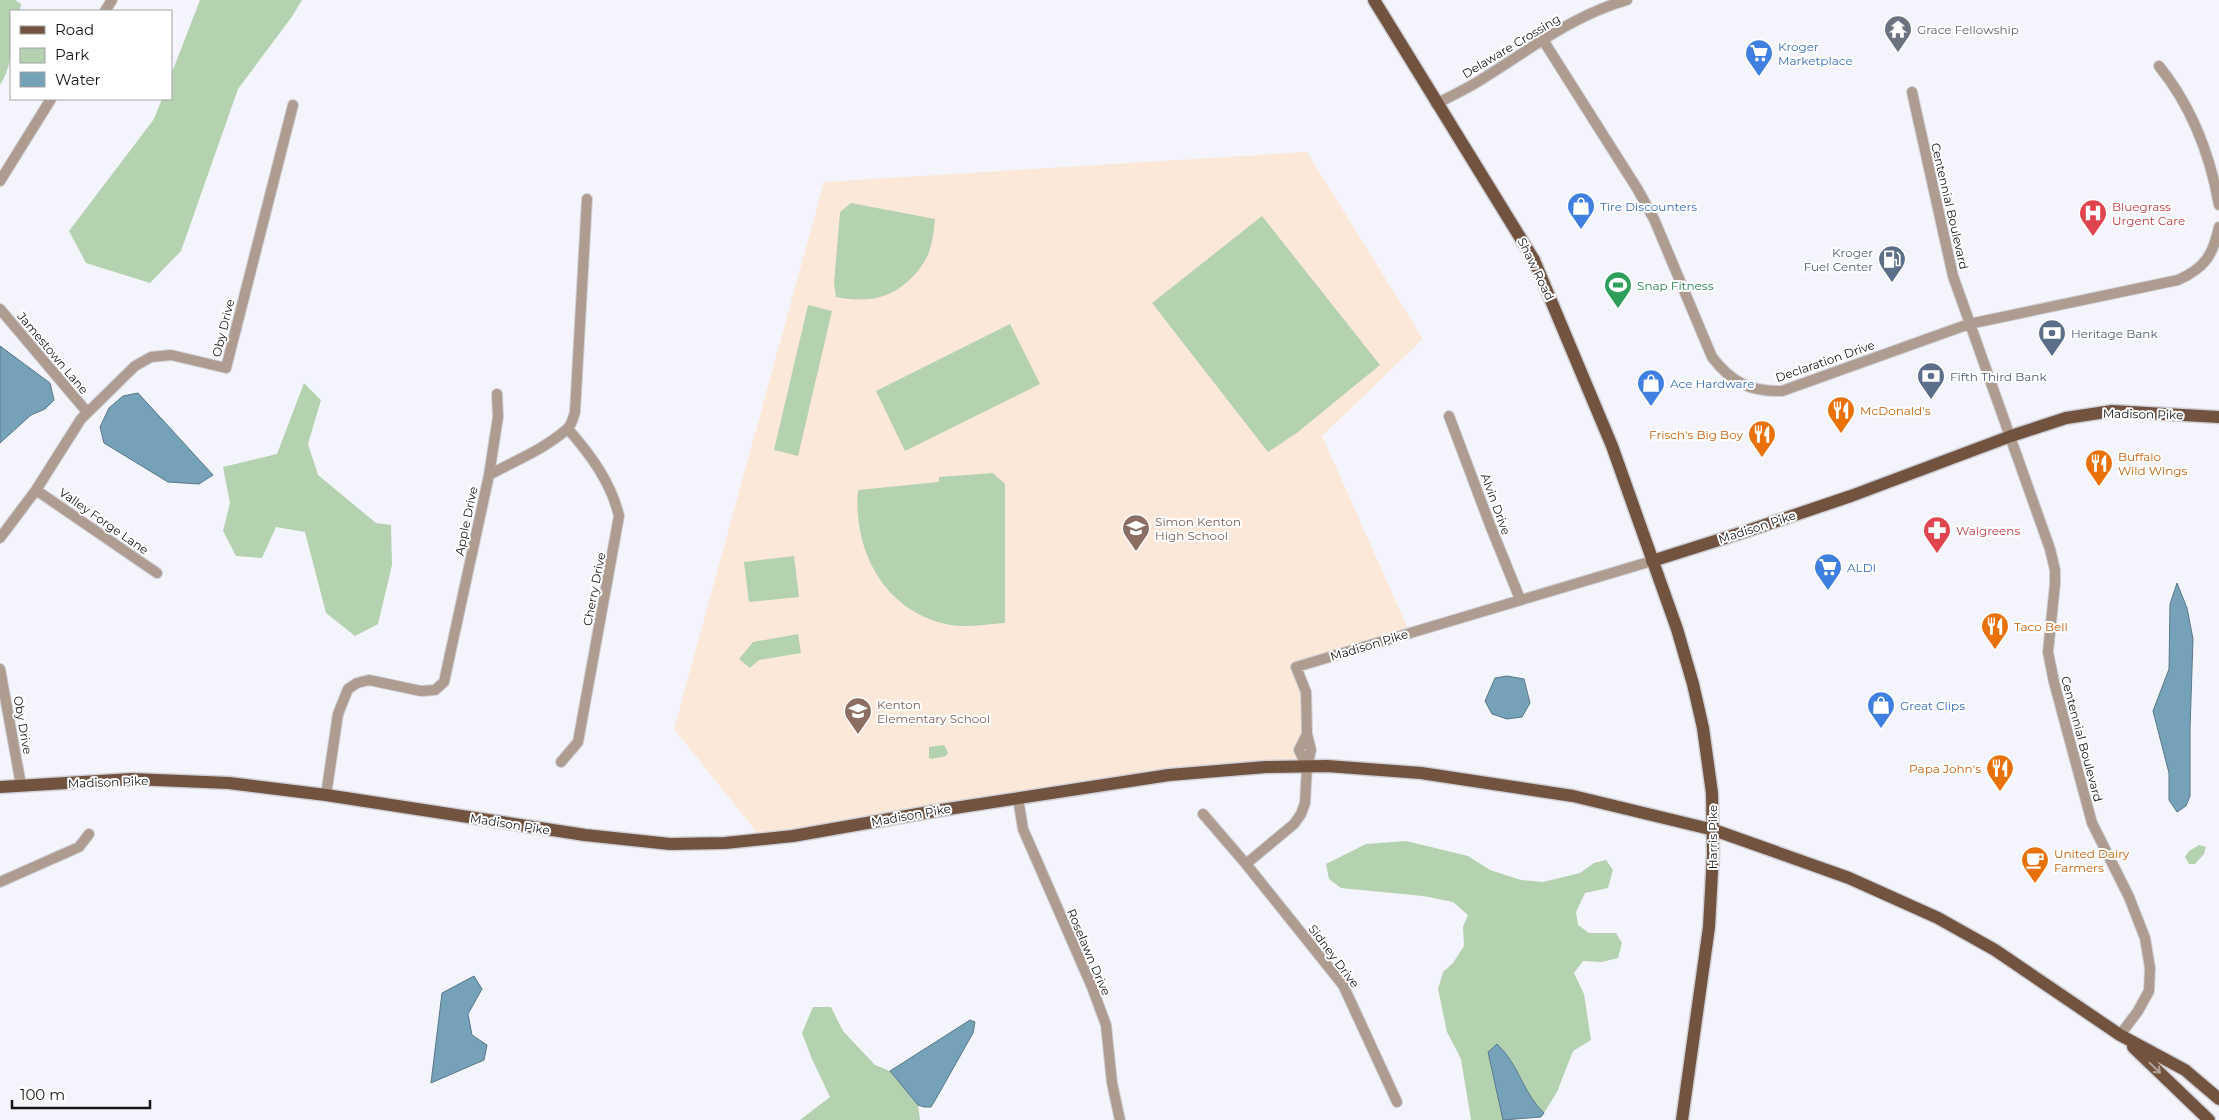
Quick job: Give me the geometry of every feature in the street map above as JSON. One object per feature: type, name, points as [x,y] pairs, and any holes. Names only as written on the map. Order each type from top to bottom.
[{"type":"main road","name":"Shaw Road","points":[[1374,0],[1436,104],[1534,260],[1612,446],[1652,561]]},
{"type":"main road","name":"Madison Pike","points":[[1652,561],[1747,532],[1851,496],[2011,436],[2066,418],[2112,411],[2219,417]]},
{"type":"main road","name":"Harris Pike","points":[[1652,561],[1677,629],[1693,684],[1703,728],[1712,793],[1714,830],[1708,927],[1682,1120]]},
{"type":"main road","name":"Madison Pike","points":[[0,787],[132,779],[228,783],[326,795],[586,836],[670,844],[725,843],[793,836],[1169,775],[1266,767],[1307,767],[1422,773],[1573,796],[1714,830],[1849,878],[1945,922],[1995,950],[2120,1035]]},
{"type":"main road","points":[[2120,1035],[2185,1070],[2219,1099]]},
{"type":"main road","points":[[2120,1035],[2209,1120]]},
{"type":"street","name":"Delaware Crossing","points":[[1436,104],[1475,83],[1578,20],[1627,0]]},
{"type":"street","name":"Declaration Drive","points":[[1543,40],[1638,190],[1654,219],[1712,358],[1723,372],[1736,382],[1759,390],[1782,391],[1969,324],[2178,280],[2202,266],[2217,248],[2219,227]]},
{"type":"street","points":[[2159,66],[2183,101],[2202,138],[2210,162],[2219,205]]},
{"type":"street","name":"Centennial Boulevard","points":[[1912,92],[1953,276],[2050,549],[2055,570],[2048,652],[2054,682],[2092,823],[2129,897],[2145,938],[2150,968],[2149,991],[2138,1011],[2120,1035]]},
{"type":"street","points":[[0,182],[50,100]]},
{"type":"street","name":"Oby Drive","points":[[0,538],[36,490],[87,412],[136,366],[150,357],[171,355],[226,368],[293,105]]},
{"type":"street","points":[[568,429],[576,412],[587,199]]},
{"type":"street","name":"Jamestown Lane","points":[[0,309],[87,412]]},
{"type":"street","points":[[488,475],[498,417],[497,394]]},
{"type":"street","name":"Alvin Drive","points":[[1449,416],[1520,599]]},
{"type":"street","name":"Apple Drive","points":[[326,795],[338,714],[348,689],[357,683],[369,680],[421,691],[435,690],[444,682],[488,475],[546,444],[568,429]]},
{"type":"street","name":"Cherry Drive","points":[[561,762],[578,742],[619,516],[612,491],[586,450],[568,429]]},
{"type":"street","name":"Valley Forge Lane","points":[[36,490],[158,573]]},
{"type":"street","name":"Madison Pike","points":[[1307,767],[1311,750],[1307,734],[1306,692],[1296,667],[1652,561]]},
{"type":"street","name":"Oby Drive","points":[[0,669],[21,785]]},
{"type":"street","points":[[1246,864],[1294,824],[1301,814],[1305,803],[1307,767]]},
{"type":"street","name":"Roselawn Drive","points":[[1018,798],[1023,829],[1092,987],[1106,1025],[1112,1083],[1120,1120]]},
{"type":"street","name":"Sidney Drive","points":[[1203,814],[1246,864],[1343,985],[1397,1102]]},
{"type":"street","points":[[0,882],[79,847],[89,834]]},
{"type":"shaded area","points":[[1307,152],[1423,339],[1322,436],[1410,633],[1297,667],[1306,692],[1307,767],[1266,767],[763,840],[674,729],[824,182]]},
{"type":"green space","points":[[0,0],[15,0],[21,4],[20,10],[10,10],[10,58],[5,76],[0,85]]},
{"type":"green space","points":[[200,0],[302,0],[291,18],[238,89],[181,251],[150,283],[86,263],[69,231],[154,119],[162,100],[172,100],[172,72]]},
{"type":"green space","points":[[851,203],[935,219],[931,245],[924,263],[907,283],[886,295],[861,299],[836,297],[834,283],[840,212]]},
{"type":"green space","points":[[1262,216],[1380,365],[1298,432],[1268,452],[1152,303]]},
{"type":"green space","points":[[808,305],[832,311],[798,456],[774,450]]},
{"type":"green space","points":[[1010,324],[1040,384],[905,451],[876,391]]},
{"type":"green space","points":[[304,383],[321,400],[308,444],[318,475],[376,523],[391,525],[392,565],[378,624],[355,636],[326,613],[305,532],[276,527],[262,558],[236,556],[223,531],[230,503],[223,467],[277,454]]},
{"type":"green space","points":[[993,473],[1005,484],[1005,623],[971,626],[951,625],[928,618],[908,608],[891,593],[878,576],[868,557],[861,536],[858,490],[939,482],[939,477]]},
{"type":"green space","points":[[794,556],[799,597],[749,602],[744,562]]},
{"type":"green space","points":[[798,634],[801,653],[759,660],[750,668],[739,659],[753,642]]},
{"type":"green space","points":[[944,745],[948,752],[946,756],[929,758],[929,747]]},
{"type":"green space","points":[[1406,841],[1468,856],[1490,870],[1521,880],[1543,882],[1580,873],[1594,863],[1606,860],[1613,870],[1608,888],[1585,893],[1576,912],[1578,925],[1589,933],[1616,933],[1622,943],[1618,958],[1602,962],[1583,961],[1574,973],[1584,994],[1591,1040],[1573,1051],[1557,1092],[1544,1113],[1530,1096],[1511,1060],[1497,1044],[1488,1052],[1503,1120],[1471,1120],[1461,1059],[1447,1032],[1438,989],[1443,972],[1453,963],[1464,946],[1463,927],[1468,915],[1453,902],[1423,896],[1341,888],[1329,879],[1326,864],[1366,844]]},
{"type":"green space","points":[[2199,845],[2206,847],[2204,854],[2195,864],[2189,864],[2185,857],[2189,851]]},
{"type":"green space","points":[[813,1007],[831,1007],[843,1031],[875,1065],[890,1071],[918,1105],[920,1120],[800,1120],[830,1097],[802,1033]]},
{"type":"water","points":[[0,346],[50,383],[54,400],[45,409],[31,415],[0,443]]},
{"type":"water","points":[[138,393],[213,475],[199,484],[168,482],[104,443],[100,427],[109,408],[123,396]]},
{"type":"water","points":[[2177,583],[2187,608],[2193,639],[2190,796],[2186,806],[2177,812],[2169,800],[2169,773],[2153,711],[2169,669],[2170,604]]},
{"type":"water","points":[[1507,676],[1524,679],[1530,703],[1522,717],[1507,719],[1492,714],[1485,701],[1495,678]]},
{"type":"water","points":[[474,976],[482,989],[468,1014],[472,1035],[487,1045],[484,1060],[431,1083],[442,993]]},
{"type":"water","points":[[970,1020],[975,1022],[973,1033],[931,1107],[918,1105],[890,1071]]},
{"type":"water","points":[[1497,1044],[1511,1060],[1530,1096],[1544,1113],[1541,1117],[1503,1120],[1488,1052]]},
{"type":"place","name":"Grace Fellowship","points":[[1898,53]]},
{"type":"place","name":"Kroger Marketplace","points":[[1759,77]]},
{"type":"place","name":"Tire Discounters","points":[[1581,230]]},
{"type":"place","name":"Bluegrass Urgent Care","points":[[2093,237]]},
{"type":"place","name":"Kroger Fuel Center","points":[[1892,283]]},
{"type":"place","name":"Snap Fitness","points":[[1618,309]]},
{"type":"place","name":"Heritage Bank","points":[[2052,357]]},
{"type":"place","name":"Fifth Third Bank","points":[[1931,400]]},
{"type":"place","name":"Ace Hardware","points":[[1651,407]]},
{"type":"place","name":"McDonald's","points":[[1841,434]]},
{"type":"place","name":"Frisch's Big Boy","points":[[1762,458]]},
{"type":"place","name":"Buffalo Wild Wings","points":[[2099,487]]},
{"type":"place","name":"Simon Kenton High School","points":[[1136,552]]},
{"type":"place","name":"Walgreens","points":[[1937,554]]},
{"type":"place","name":"ALDI","points":[[1828,591]]},
{"type":"place","name":"Taco Bell","points":[[1995,650]]},
{"type":"place","name":"Great Clips","points":[[1881,729]]},
{"type":"place","name":"Kenton Elementary School","points":[[858,735]]},
{"type":"place","name":"Papa John's","points":[[2000,792]]},
{"type":"place","name":"United Dairy Farmers","points":[[2035,884]]}]
